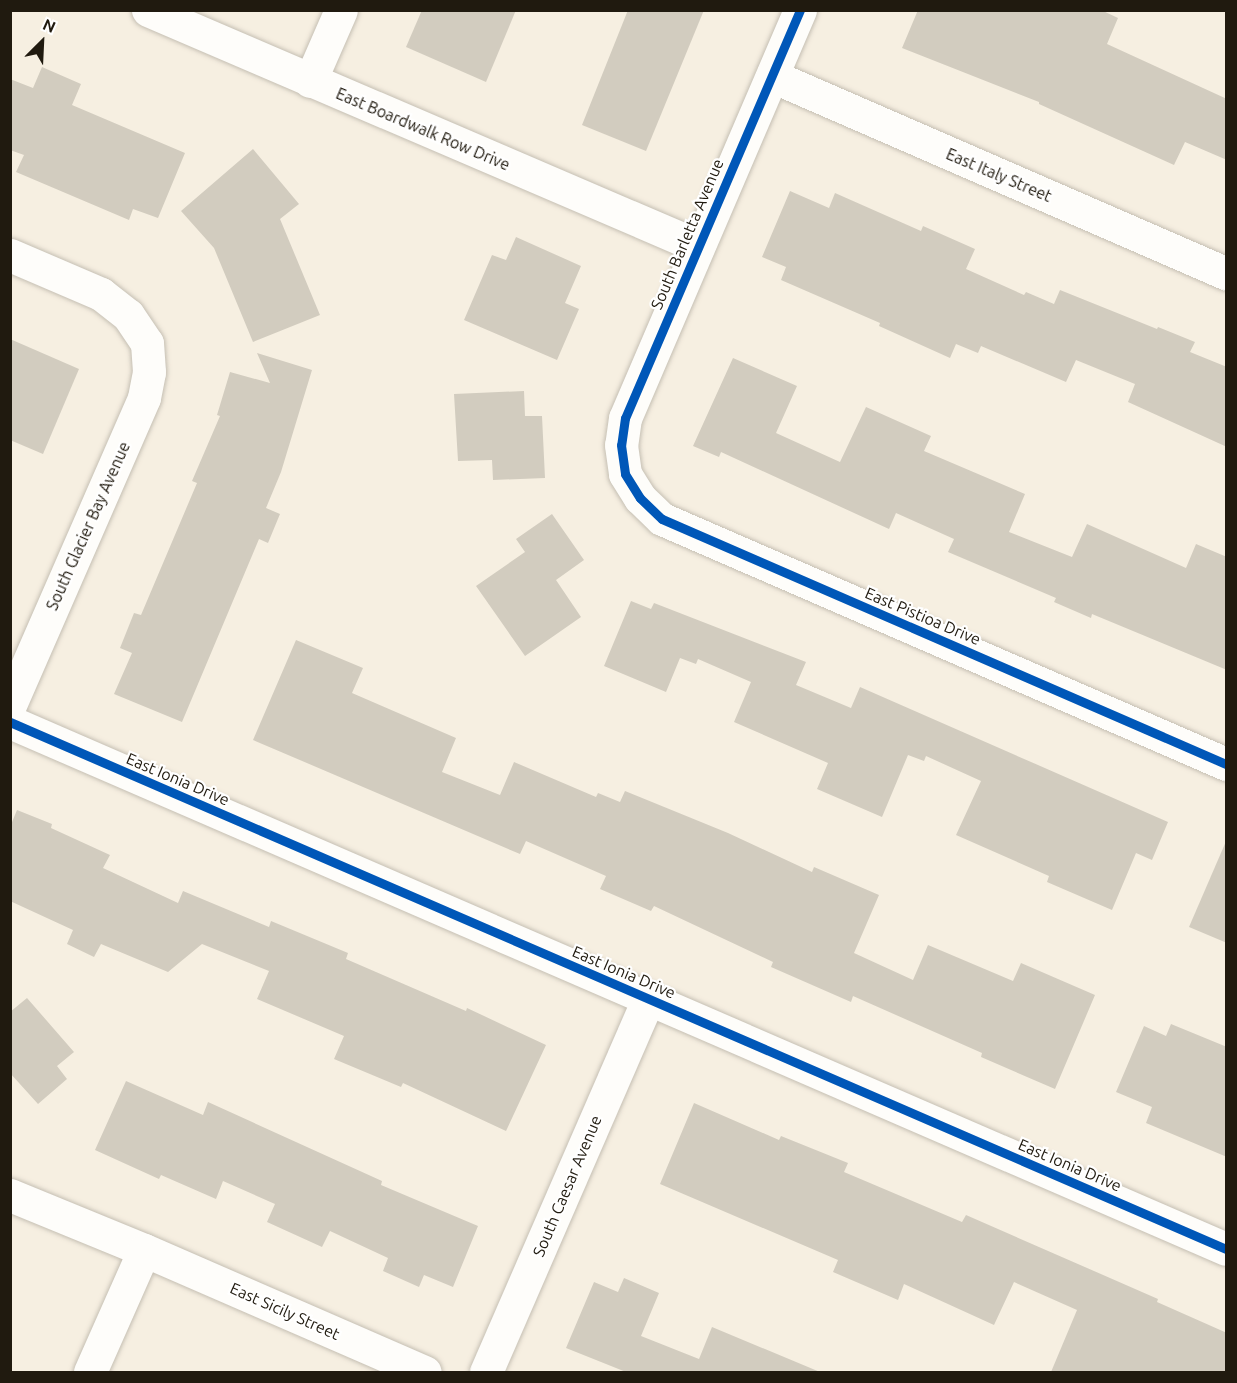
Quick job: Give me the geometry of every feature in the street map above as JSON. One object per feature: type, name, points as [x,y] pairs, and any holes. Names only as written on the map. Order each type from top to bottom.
[{"type":"street","name":"East Boardwalk Row Drive","points":[[148,10],[698,246]]},
{"type":"street","points":[[310,81],[341,10]]},
{"type":"street","name":"South Barletta Avenue","points":[[625,474],[621,445],[625,418],[800,10]]},
{"type":"street","name":"East Italy Street","points":[[772,76],[1227,273]]},
{"type":"street","name":"South Glacier Bay Avenue","points":[[10,255],[101,294],[128,315],[147,343],[150,372],[144,398],[10,704]]},
{"type":"street","name":"East Pistioa Drive","points":[[625,474],[640,498],[662,519],[1227,764]]},
{"type":"street","name":"East Ionia Drive","points":[[10,722],[1227,1249]]},
{"type":"street","name":"South Caesar Avenue","points":[[486,1372],[648,999]]},
{"type":"street","name":"East Sicily Street","points":[[10,1195],[144,1250],[425,1372]]},
{"type":"street","points":[[90,1372],[144,1250]]},
{"type":"building","points":[[422,10],[516,10],[486,82],[406,47]]},
{"type":"building","points":[[628,10],[704,10],[646,151],[582,125]]},
{"type":"building","points":[[918,10],[1101,10],[1118,18],[1107,44],[1227,99],[1227,160],[1185,142],[1174,165],[1039,104],[1039,102],[902,48]]},
{"type":"building","points":[[42,67],[81,84],[72,105],[185,153],[158,218],[133,209],[129,220],[16,172],[24,155],[10,150],[10,79],[33,88]]},
{"type":"building","points":[[253,149],[299,204],[280,219],[320,315],[253,342],[214,248],[181,211]]},
{"type":"building","points":[[790,191],[829,208],[835,193],[921,231],[923,226],[975,249],[966,269],[1024,295],[1026,292],[1054,304],[1060,290],[1195,342],[1190,352],[1227,367],[1227,447],[1128,402],[1135,384],[1076,360],[1066,382],[981,346],[978,353],[956,344],[950,358],[879,326],[880,323],[781,280],[786,267],[762,257]]},
{"type":"building","points":[[516,237],[581,266],[565,303],[579,309],[557,360],[464,320],[492,255],[506,260]]},
{"type":"building","points":[[10,339],[79,369],[43,454],[10,440]]},
{"type":"building","points":[[257,353],[312,370],[281,472],[266,508],[280,514],[268,543],[259,539],[182,722],[114,694],[132,653],[120,648],[134,613],[141,615],[197,483],[192,481],[220,416],[217,415],[230,372],[270,383]]},
{"type":"building","points":[[733,358],[797,386],[776,433],[840,462],[866,407],[931,436],[924,451],[1025,494],[1009,532],[1072,557],[1087,524],[1186,568],[1196,544],[1227,557],[1227,670],[1092,614],[1091,618],[1054,602],[1056,598],[948,552],[954,539],[896,513],[889,529],[721,452],[719,457],[693,446]]},
{"type":"building","points":[[524,391],[525,416],[542,416],[545,478],[493,480],[492,460],[458,461],[454,394]]},
{"type":"building","points":[[552,514],[584,560],[556,580],[581,617],[525,656],[476,586],[525,552],[516,539]]},
{"type":"building","points":[[631,601],[651,609],[654,603],[806,662],[796,685],[851,708],[860,687],[1168,822],[1152,860],[1136,853],[1112,910],[1047,882],[1049,876],[956,835],[981,781],[926,756],[924,761],[908,755],[882,817],[817,789],[828,763],[734,722],[751,682],[698,659],[696,664],[680,658],[666,692],[604,666]]},
{"type":"building","points":[[296,640],[363,668],[352,693],[456,738],[442,772],[500,795],[514,762],[596,797],[598,793],[620,802],[625,791],[728,833],[812,872],[814,867],[879,895],[854,953],[913,980],[928,945],[1013,981],[1021,963],[1095,995],[1055,1089],[981,1057],[982,1053],[853,996],[851,1002],[771,967],[773,962],[654,906],[651,911],[600,889],[606,876],[526,841],[520,854],[253,740]]},
{"type":"building","points":[[17,810],[52,824],[51,828],[110,855],[103,868],[178,903],[183,891],[269,927],[271,921],[348,953],[346,959],[466,1011],[467,1008],[546,1045],[506,1131],[403,1083],[401,1087],[334,1059],[344,1036],[257,999],[269,971],[202,944],[168,972],[101,944],[94,957],[67,944],[73,930],[10,901],[10,827]]},
{"type":"building","points":[[1227,839],[1227,943],[1189,927]]},
{"type":"building","points":[[27,998],[74,1052],[57,1066],[67,1079],[38,1104],[10,1073],[10,1012]]},
{"type":"building","points":[[1171,1024],[1227,1047],[1227,1157],[1146,1123],[1152,1107],[1116,1092],[1144,1026],[1166,1036]]},
{"type":"building","points":[[126,1081],[203,1115],[208,1102],[382,1181],[381,1185],[478,1226],[453,1287],[424,1275],[419,1287],[383,1271],[388,1258],[330,1231],[322,1247],[267,1222],[275,1204],[223,1181],[216,1199],[161,1175],[159,1179],[95,1150]]},
{"type":"building","points":[[694,1103],[779,1140],[781,1136],[848,1163],[844,1172],[962,1222],[966,1215],[1158,1299],[1157,1302],[1227,1333],[1227,1372],[1051,1372],[1077,1310],[1014,1282],[994,1325],[904,1284],[898,1300],[833,1272],[838,1260],[660,1184]]},
{"type":"building","points":[[624,1278],[659,1293],[641,1336],[699,1359],[712,1327],[820,1372],[626,1372],[566,1348],[594,1282],[618,1292]]},
{"type":"cycle path","points":[[800,10],[625,418],[621,445],[625,474],[640,498],[662,519],[1226,764]]},
{"type":"cycle path","points":[[10,722],[1226,1249]]}]
